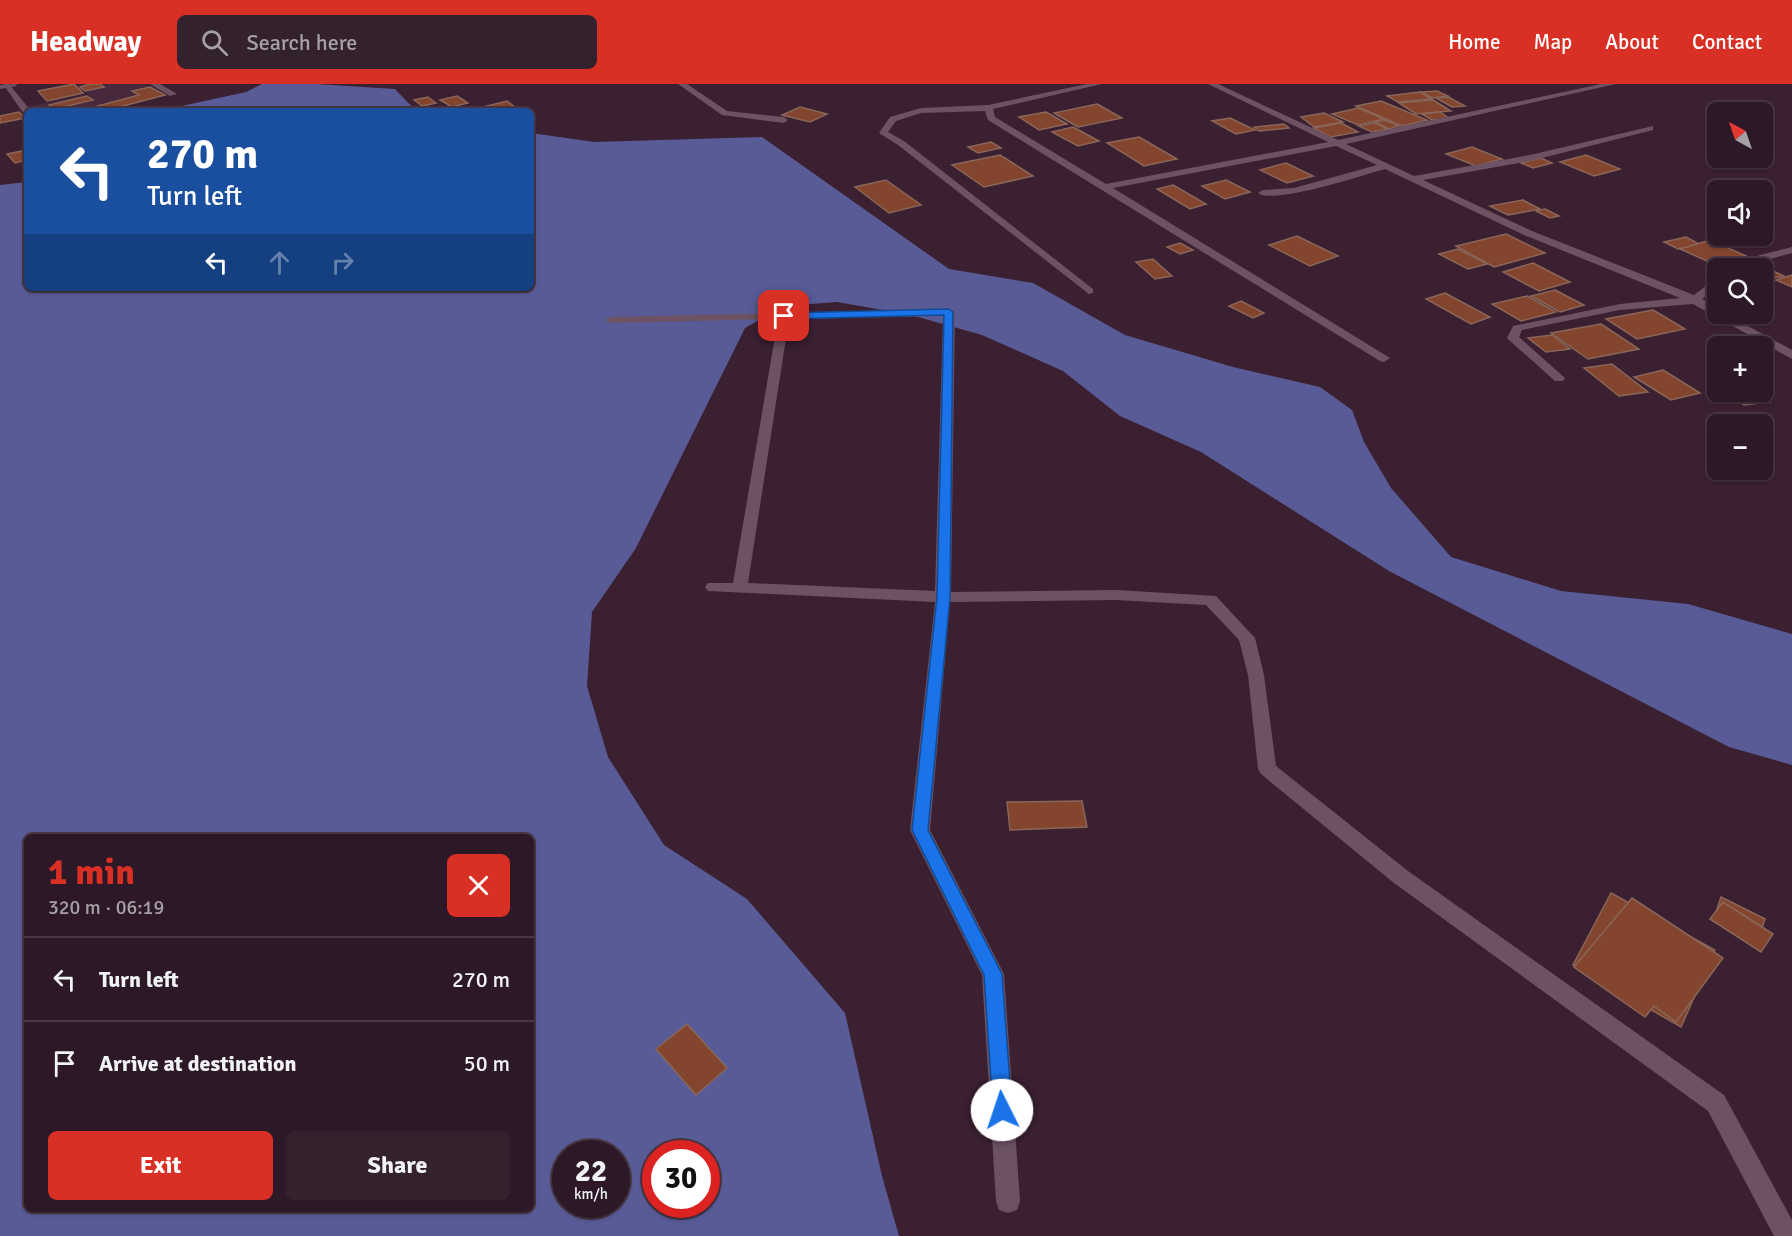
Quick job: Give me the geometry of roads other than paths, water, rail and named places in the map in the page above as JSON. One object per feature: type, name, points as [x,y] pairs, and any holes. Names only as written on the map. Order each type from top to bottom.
[{"type":"street","points":[[154,84],[173,94]]},
{"type":"street","points":[[682,84],[725,113],[784,120]]},
{"type":"street","points":[[1089,291],[901,143],[883,132],[893,119],[921,111],[988,108],[1098,84]]},
{"type":"street","points":[[1212,84],[1528,233],[1707,307]]},
{"type":"street","points":[[1105,187],[1337,143],[1612,84]]},
{"type":"street","points":[[7,85],[24,108]]},
{"type":"street","points":[[988,108],[991,118],[1384,358]]},
{"type":"street","points":[[1412,179],[1530,158],[1650,128]]},
{"type":"street","points":[[1263,193],[1294,191],[1386,166]]},
{"type":"street","points":[[1761,258],[1792,250]]},
{"type":"street","points":[[1559,378],[1513,338],[1517,328],[1620,307],[1695,300],[1707,290]]},
{"type":"street","points":[[610,321],[949,312],[943,597],[920,830],[993,974],[1008,1201]]},
{"type":"street","points":[[740,588],[784,316]]},
{"type":"street","points":[[1737,324],[1792,355]]},
{"type":"street","points":[[713,587],[943,597],[1116,595],[1210,600],[1247,638],[1256,675],[1267,769],[1401,877],[1716,1103],[1787,1236]]}]
